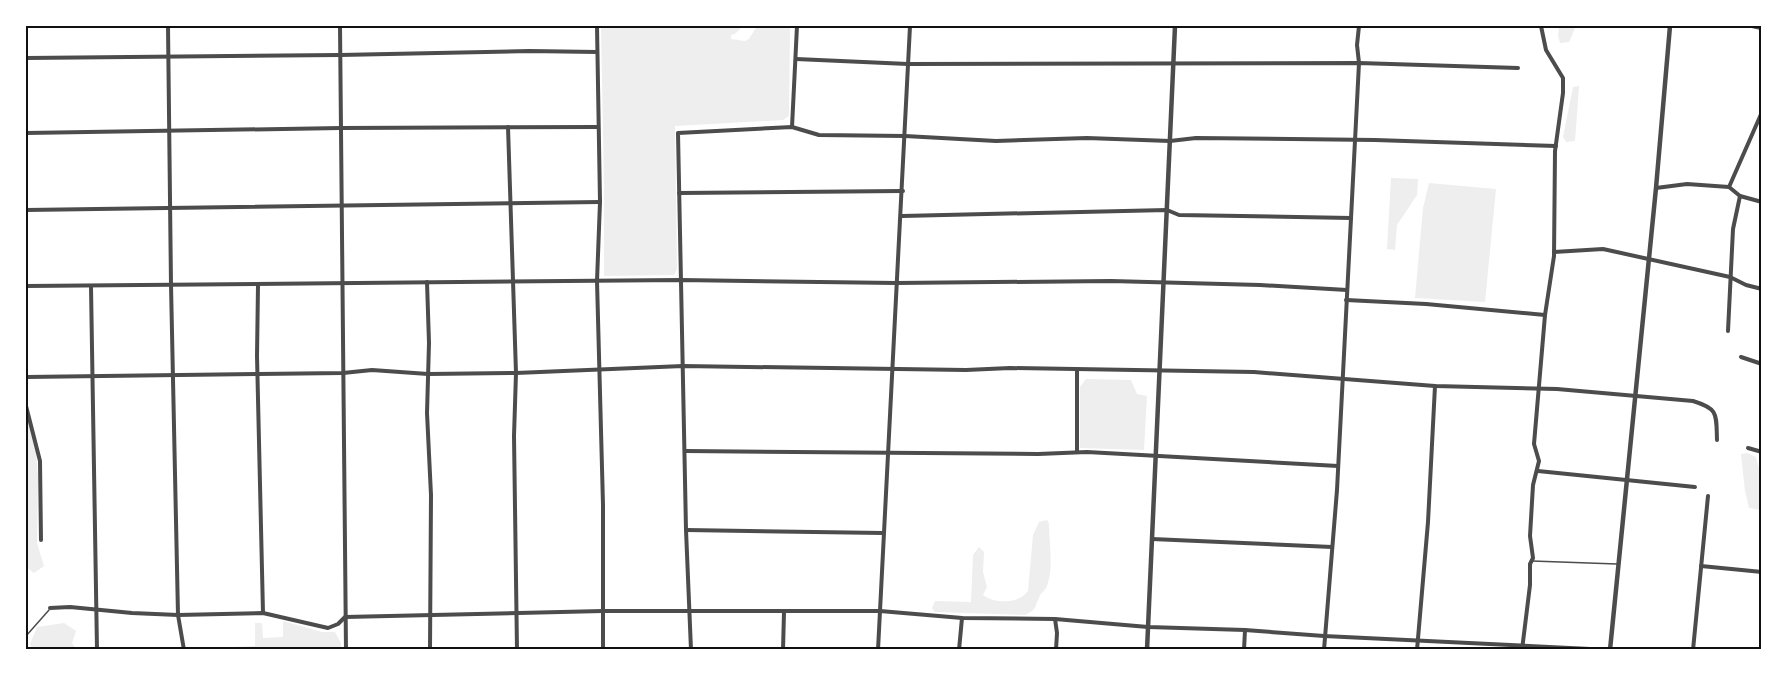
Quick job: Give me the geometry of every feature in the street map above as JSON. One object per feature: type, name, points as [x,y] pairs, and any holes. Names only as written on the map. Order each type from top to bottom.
[{"type":"street","points":[[168,26],[178,615],[184,650]]},
{"type":"street","points":[[340,26],[346,650]]},
{"type":"street","points":[[597,26],[600,202],[597,281],[603,505],[603,650]]},
{"type":"street","points":[[792,128],[797,26]]},
{"type":"street","points":[[878,650],[910,26]]},
{"type":"street","points":[[1148,650],[1175,26]]},
{"type":"street","points":[[1324,650],[1338,466],[1359,26]]},
{"type":"street","points":[[1522,648],[1533,558],[1530,536],[1533,485],[1539,460],[1534,444],[1545,315],[1554,252],[1556,146],[1563,93],[1563,78],[1546,50],[1541,26]]},
{"type":"street","points":[[50,608],[70,607],[178,615],[263,614],[328,628],[338,624],[345,617],[603,611],[880,611],[962,618],[1055,619],[1149,627],[1245,630],[1522,648],[1611,650],[1670,26]]},
{"type":"street","points":[[1753,26],[1761,28]]},
{"type":"street","points":[[26,58],[597,52]]},
{"type":"street","points":[[796,59],[908,64],[1359,63],[1518,68]]},
{"type":"street","points":[[1729,187],[1761,112]]},
{"type":"street","points":[[26,134],[341,128],[597,127]]},
{"type":"street","points":[[508,128],[516,373],[514,436],[517,650]]},
{"type":"street","points":[[691,650],[686,530],[678,133],[792,128],[819,135],[905,136],[996,141],[1087,138],[1170,141],[1196,138],[1556,146]]},
{"type":"street","points":[[1656,188],[1687,184],[1729,187],[1740,196],[1761,202]]},
{"type":"street","points":[[680,193],[903,191]]},
{"type":"street","points":[[1728,331],[1732,229],[1740,196]]},
{"type":"street","points":[[26,210],[600,202]]},
{"type":"street","points":[[902,216],[1167,210],[1179,215],[1351,218]]},
{"type":"street","points":[[1554,252],[1603,249],[1730,277],[1761,289]]},
{"type":"street","points":[[26,286],[681,280],[1164,281],[1347,290]]},
{"type":"street","points":[[427,282],[429,343],[427,413],[431,495],[430,650]]},
{"type":"street","points":[[258,285],[263,614]]},
{"type":"street","points":[[91,287],[98,650]]},
{"type":"street","points":[[1346,300],[1426,304],[1545,315]]},
{"type":"street","points":[[1741,357],[1761,364]]},
{"type":"street","points":[[26,377],[343,373],[372,370],[428,374],[516,373],[683,366],[1254,372],[1435,386],[1539,389],[1693,400],[1709,406],[1716,417],[1717,440]]},
{"type":"street","points":[[1077,369],[1077,452]]},
{"type":"street","points":[[1417,650],[1428,522],[1435,386]]},
{"type":"street","points":[[26,405],[40,461],[41,540]]},
{"type":"street","points":[[1748,448],[1761,452]]},
{"type":"street","points":[[685,451],[887,454],[1077,452],[1156,454],[1338,466]]},
{"type":"street","points":[[1538,471],[1695,487]]},
{"type":"street","points":[[1694,650],[1708,496]]},
{"type":"street","points":[[686,530],[883,533]]},
{"type":"street","points":[[1152,540],[1332,547]]},
{"type":"street","points":[[1701,566],[1761,572]]},
{"type":"street","points":[[783,650],[784,612]]},
{"type":"street","points":[[959,650],[962,618]]},
{"type":"street","points":[[1055,619],[1056,650]]},
{"type":"street","points":[[1244,650],[1245,630]]},
{"type":"lane","points":[[1531,561],[1619,565]]},
{"type":"lane","points":[[26,636],[50,608]]},
{"type":"shaded area","points":[[601,26],[741,26],[735,34],[731,35],[731,39],[745,41],[749,39],[757,26],[790,26],[789,116],[783,120],[675,126],[677,269],[674,275],[604,276]]},
{"type":"shaded area","points":[[1559,26],[1576,26],[1569,42],[1560,43]]},
{"type":"shaded area","points":[[1579,86],[1575,141],[1566,142],[1563,137],[1573,87]]},
{"type":"shaded area","points":[[1391,178],[1418,179],[1417,195],[1397,225],[1395,250],[1387,249]]},
{"type":"shaded area","points":[[1429,183],[1496,189],[1485,302],[1415,298],[1423,208]]},
{"type":"shaded area","points":[[1086,379],[1131,380],[1137,394],[1147,396],[1144,450],[1080,448],[1080,387]]},
{"type":"shaded area","points":[[26,409],[36,451],[37,543],[44,566],[34,573],[26,567]]},
{"type":"shaded area","points":[[1747,453],[1756,457],[1761,476],[1761,510],[1749,508],[1741,454]]},
{"type":"shaded area","points":[[1047,520],[1051,555],[1049,579],[1032,611],[1025,615],[935,612],[932,608],[935,601],[971,602],[973,555],[979,547],[984,552],[983,572],[987,587],[983,595],[994,600],[1007,601],[1024,595],[1028,591],[1033,535],[1039,522]]},
{"type":"shaded area","points":[[283,621],[322,632],[335,632],[341,643],[341,649],[189,649],[255,646],[255,623],[262,623],[263,638],[283,637]]},
{"type":"shaded area","points":[[64,623],[76,631],[72,643],[76,649],[32,649],[30,644],[37,627]]}]
